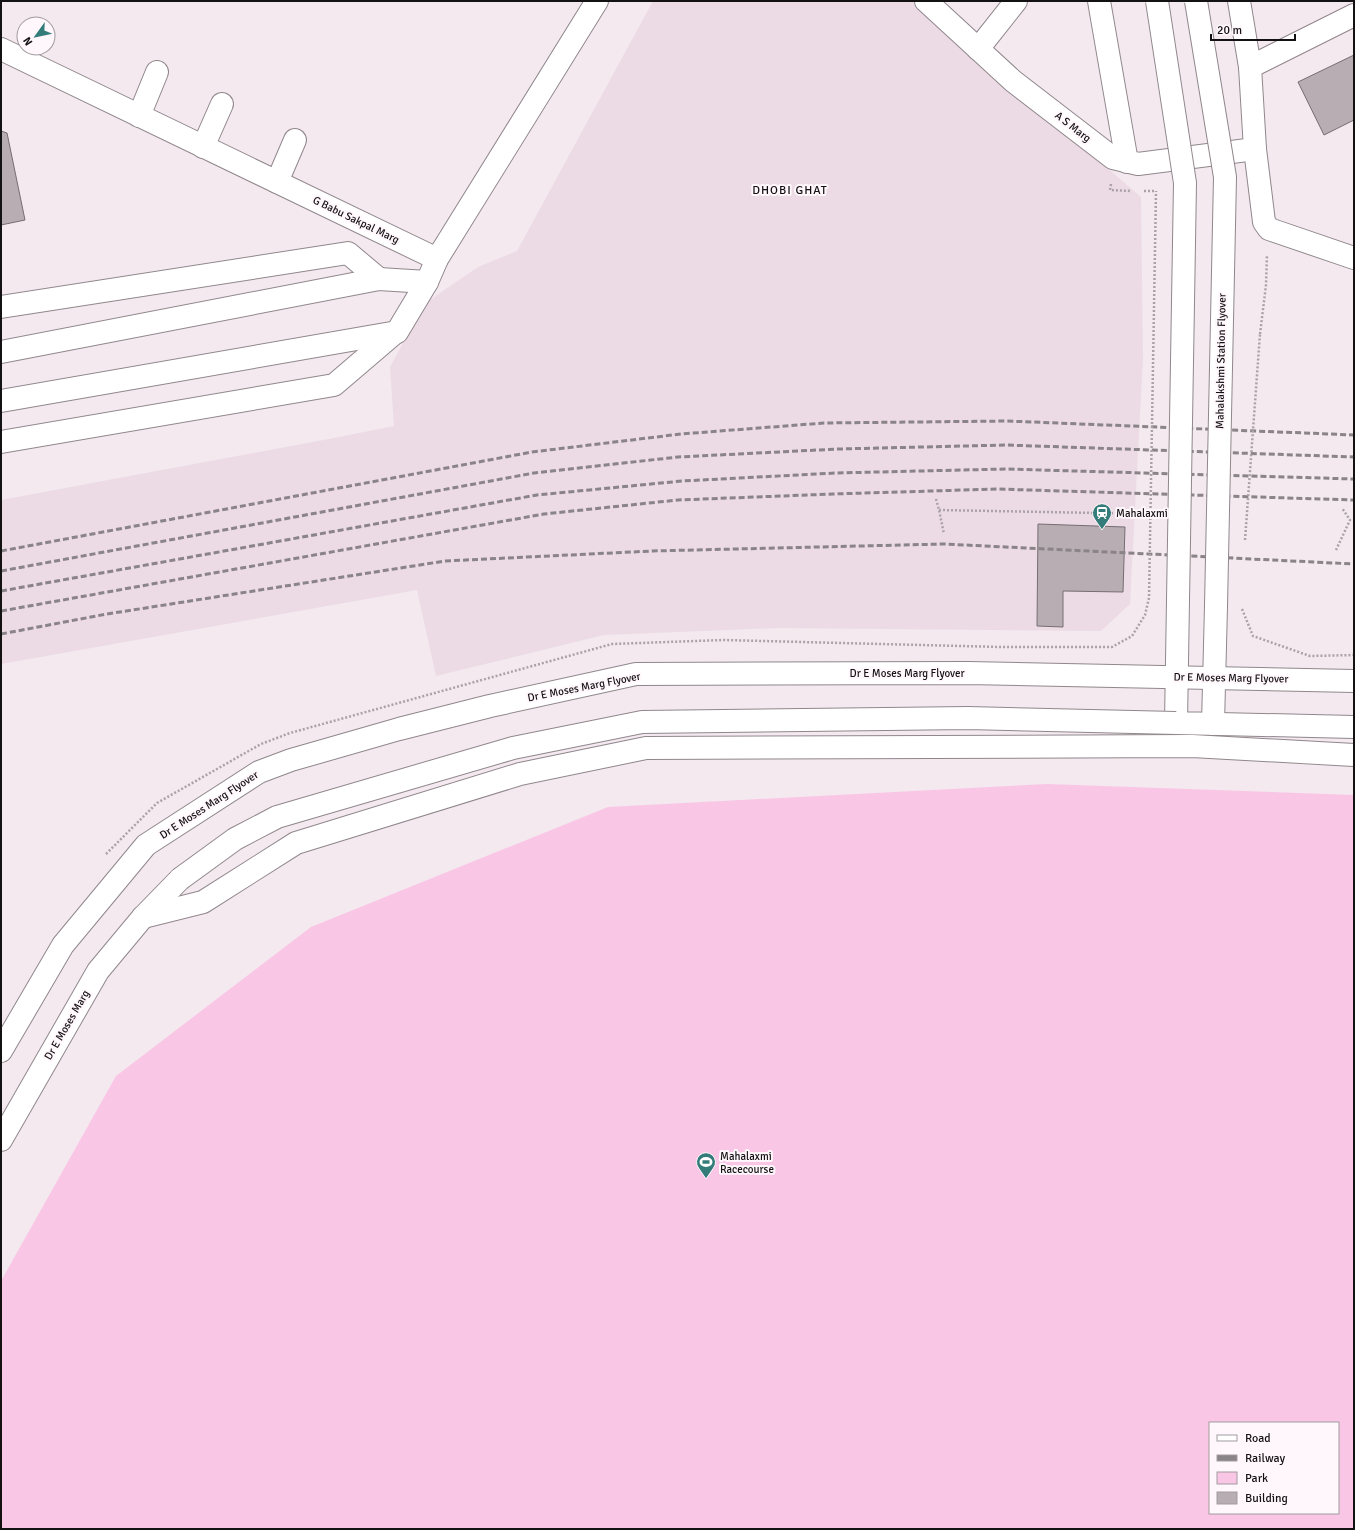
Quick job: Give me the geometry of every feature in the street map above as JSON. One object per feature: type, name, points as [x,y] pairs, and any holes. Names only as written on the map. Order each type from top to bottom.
[{"type":"main road","points":[[1,442],[334,385],[397,332],[427,282],[437,259],[597,1]]},
{"type":"main road","name":"A S Marg","points":[[926,1],[1013,81],[1113,158],[1138,164],[1255,149]]},
{"type":"main road","points":[[978,49],[1016,1]]},
{"type":"main road","points":[[1099,1],[1127,162]]},
{"type":"main road","points":[[1157,1],[1185,183],[1176,723]]},
{"type":"main road","name":"Mahalakshmi Station Flyover","points":[[1196,1],[1225,177],[1213,724]]},
{"type":"main road","points":[[1239,1],[1250,67],[1255,149],[1264,222],[1269,229],[1354,258]]},
{"type":"main road","points":[[1250,67],[1354,15]]},
{"type":"main road","name":"G Babu Sakpal Marg","points":[[1,50],[437,259]]},
{"type":"main road","points":[[139,116],[157,72]]},
{"type":"main road","points":[[203,146],[222,104]]},
{"type":"main road","points":[[277,182],[295,140]]},
{"type":"main road","points":[[1,307],[348,253],[379,278]]},
{"type":"main road","points":[[1,352],[379,278],[427,282]]},
{"type":"main road","points":[[1,401],[397,332]]},
{"type":"main road","name":"Dr E Moses Marg Flyover","points":[[1,1051],[63,945],[146,845],[259,772],[291,760],[482,708],[636,674],[968,673],[1354,681]]},
{"type":"main road","points":[[143,917],[180,879],[235,839],[277,817],[513,748],[642,722],[968,718],[1354,727]]},
{"type":"main road","points":[[143,917],[203,902],[296,843],[520,774],[646,748],[1192,746],[1354,755]]},
{"type":"main road","name":"Dr E Moses Marg","points":[[1,1140],[98,971],[143,917]]},
{"type":"path","points":[[106,854],[157,803],[261,744],[290,733],[612,644],[723,640],[1000,647],[1112,648],[1132,636],[1145,615],[1149,598],[1156,191]]},
{"type":"path","points":[[1245,542],[1260,334],[1266,285]]},
{"type":"path","points":[[936,499],[944,534]]},
{"type":"path","points":[[1336,550],[1350,520],[1342,508]]},
{"type":"path","points":[[939,510],[1150,514]]},
{"type":"path","points":[[1240,606],[1253,636],[1310,656],[1354,654]]},
{"type":"shaded area","points":[[653,1],[914,1],[928,16],[973,52],[1141,197],[1143,357],[1130,604],[1101,631],[779,628],[604,635],[436,676],[417,590],[1,664],[1,500],[394,426],[390,367],[424,304],[478,267],[517,251]]},
{"type":"green space","name":"Mahalaxmi Racecourse","points":[[1047,784],[1354,795],[1354,1529],[1,1529],[1,1281],[116,1076],[311,927],[608,807]]},
{"type":"building","points":[[1354,55],[1354,120],[1324,135],[1298,82]]},
{"type":"building","points":[[1,131],[7,133],[25,220],[1,225]]},
{"type":"building","points":[[1038,524],[1125,527],[1123,592],[1063,591],[1063,627],[1037,626]]},
{"type":"railway","points":[[1,551],[532,452],[681,434],[824,423],[1007,421],[1354,435]]},
{"type":"railway","points":[[1,571],[534,473],[678,457],[838,449],[1006,445],[1354,457]]},
{"type":"railway","points":[[1,591],[537,495],[682,481],[836,473],[1005,469],[1354,479]]},
{"type":"railway","points":[[1,611],[544,514],[678,500],[997,489],[1354,500]]},
{"type":"railway","points":[[1,634],[107,614],[445,561],[652,551],[944,544],[1354,564]]},
{"type":"place","name":"Mahalaxmi","points":[[1102,530]]},
{"type":"place","name":"Mahalaxmi Racecourse","points":[[706,1179]]},
{"type":"district","name":"DHOBI GHAT","points":[[790,190]]}]
